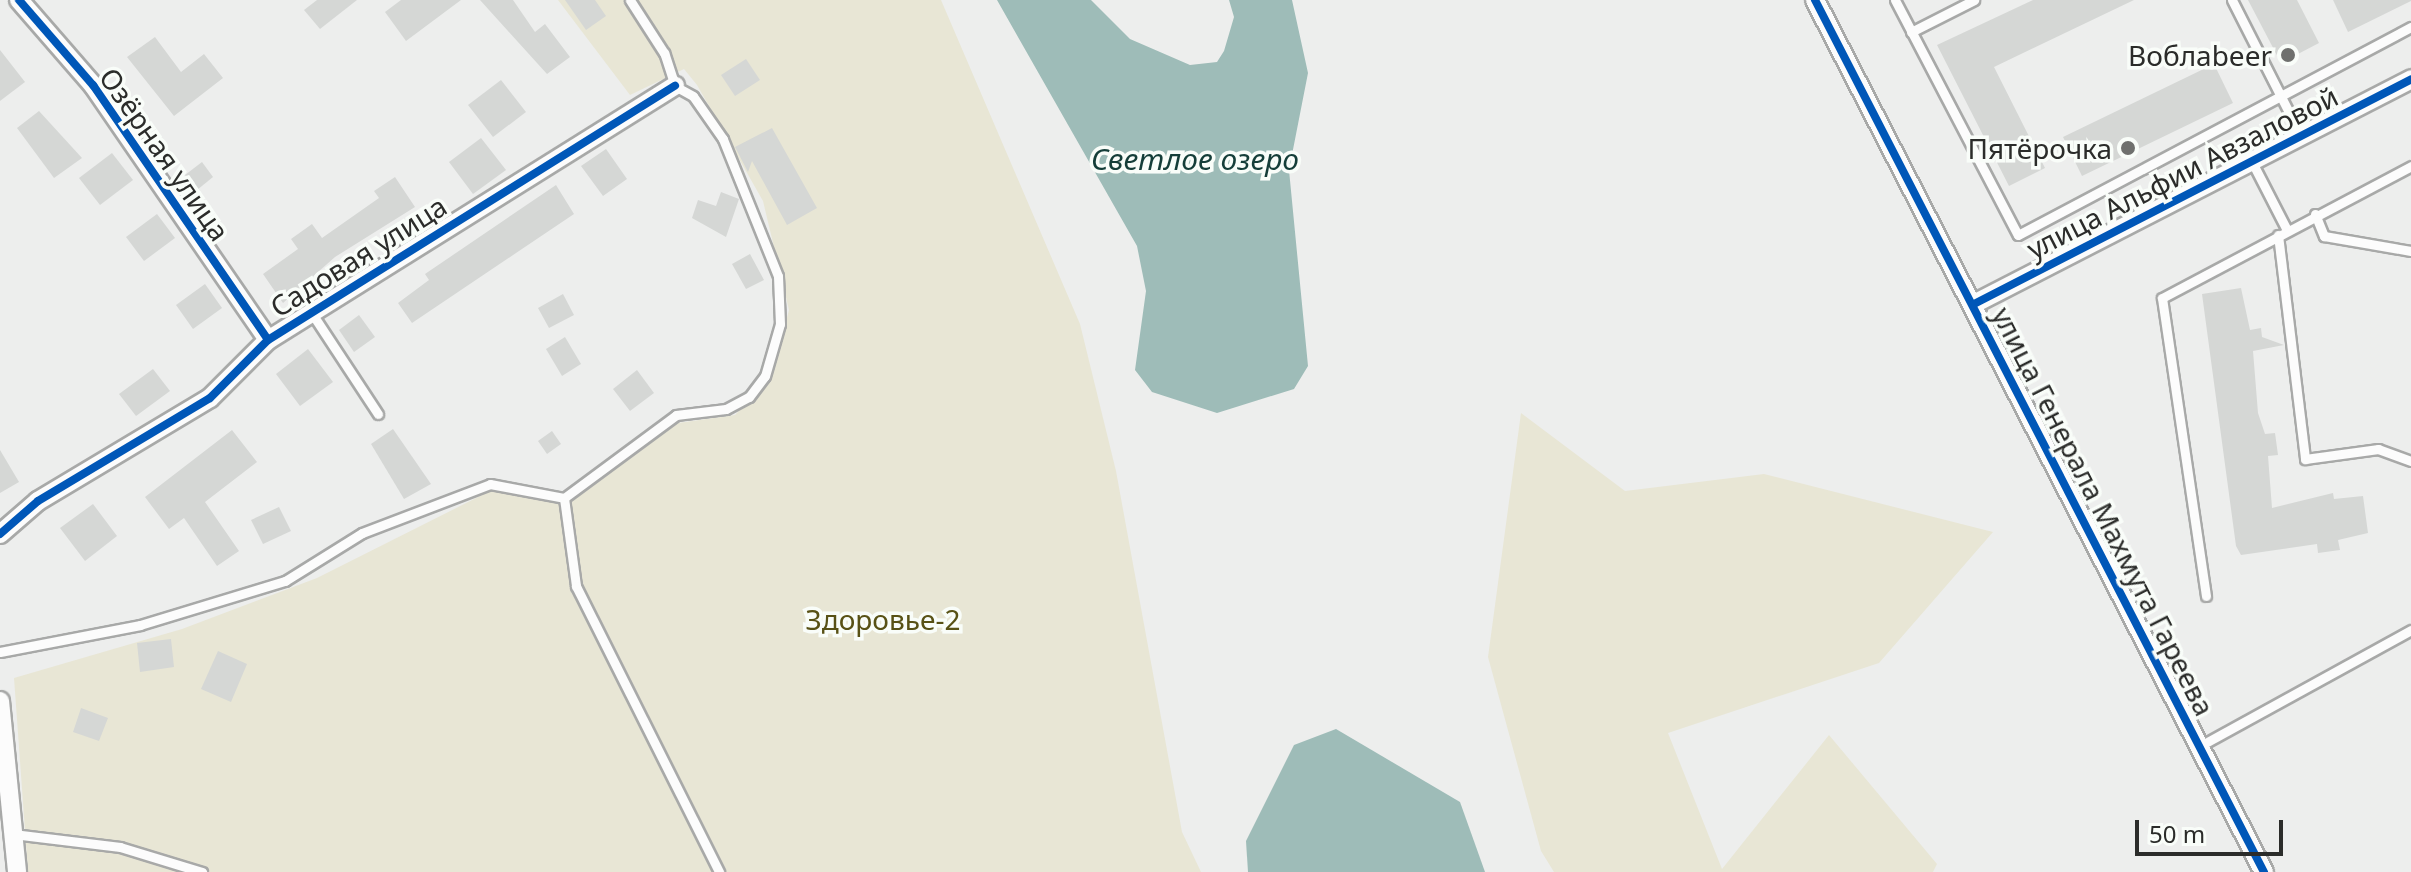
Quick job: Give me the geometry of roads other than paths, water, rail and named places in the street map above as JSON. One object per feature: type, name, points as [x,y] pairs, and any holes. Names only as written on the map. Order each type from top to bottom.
[{"type":"street","name":"Озёрная улица","points":[[19,0],[93,85],[268,340]]},
{"type":"street","name":"улица Генерала Махмута Гареева","points":[[1815,0],[2264,872]]},
{"type":"street","name":"улица Альфии Авзаловой","points":[[1974,304],[2411,79]]},
{"type":"street","name":"Садовая улица","points":[[0,534],[38,501],[210,398],[268,340],[675,86]]},
{"type":"street","points":[[0,701],[17,872]]},
{"type":"lane","points":[[0,652],[140,625],[285,581],[362,533],[490,484],[564,498],[676,415],[726,409],[749,397],[765,376],[780,324],[778,276],[763,226],[723,139],[693,96],[675,86],[664,53],[630,0]]},
{"type":"lane","points":[[1895,0],[2018,235],[2411,27]]},
{"type":"lane","points":[[1911,32],[1974,0]]},
{"type":"lane","points":[[2232,0],[2301,136]]},
{"type":"lane","points":[[2252,162],[2282,233],[2305,459],[2378,449],[2411,461]]},
{"type":"lane","points":[[2206,596],[2162,298],[2315,214],[2411,166]]},
{"type":"lane","points":[[2315,214],[2324,236],[2411,251]]},
{"type":"lane","points":[[311,312],[378,414]]},
{"type":"lane","points":[[564,498],[576,586],[719,872]]},
{"type":"lane","points":[[2200,746],[2411,630]]},
{"type":"lane","points":[[13,834],[120,847],[202,872]]},
{"type":"water","name":"Светлое озеро","points":[[997,0],[1091,0],[1130,39],[1190,65],[1217,62],[1224,51],[1234,17],[1229,0],[1292,0],[1308,73],[1289,170],[1308,366],[1294,389],[1217,413],[1152,392],[1135,370],[1146,291],[1137,246]]},
{"type":"water","points":[[1336,729],[1460,802],[1485,872],[1248,872],[1246,841],[1294,745]]},
{"type":"place","name":"Воблаbeer","points":[[2288,55]]},
{"type":"place","name":"Пятёрочка","points":[[2128,148]]},
{"type":"park label","name":"Здоровье-2","points":[[883,619]]}]
